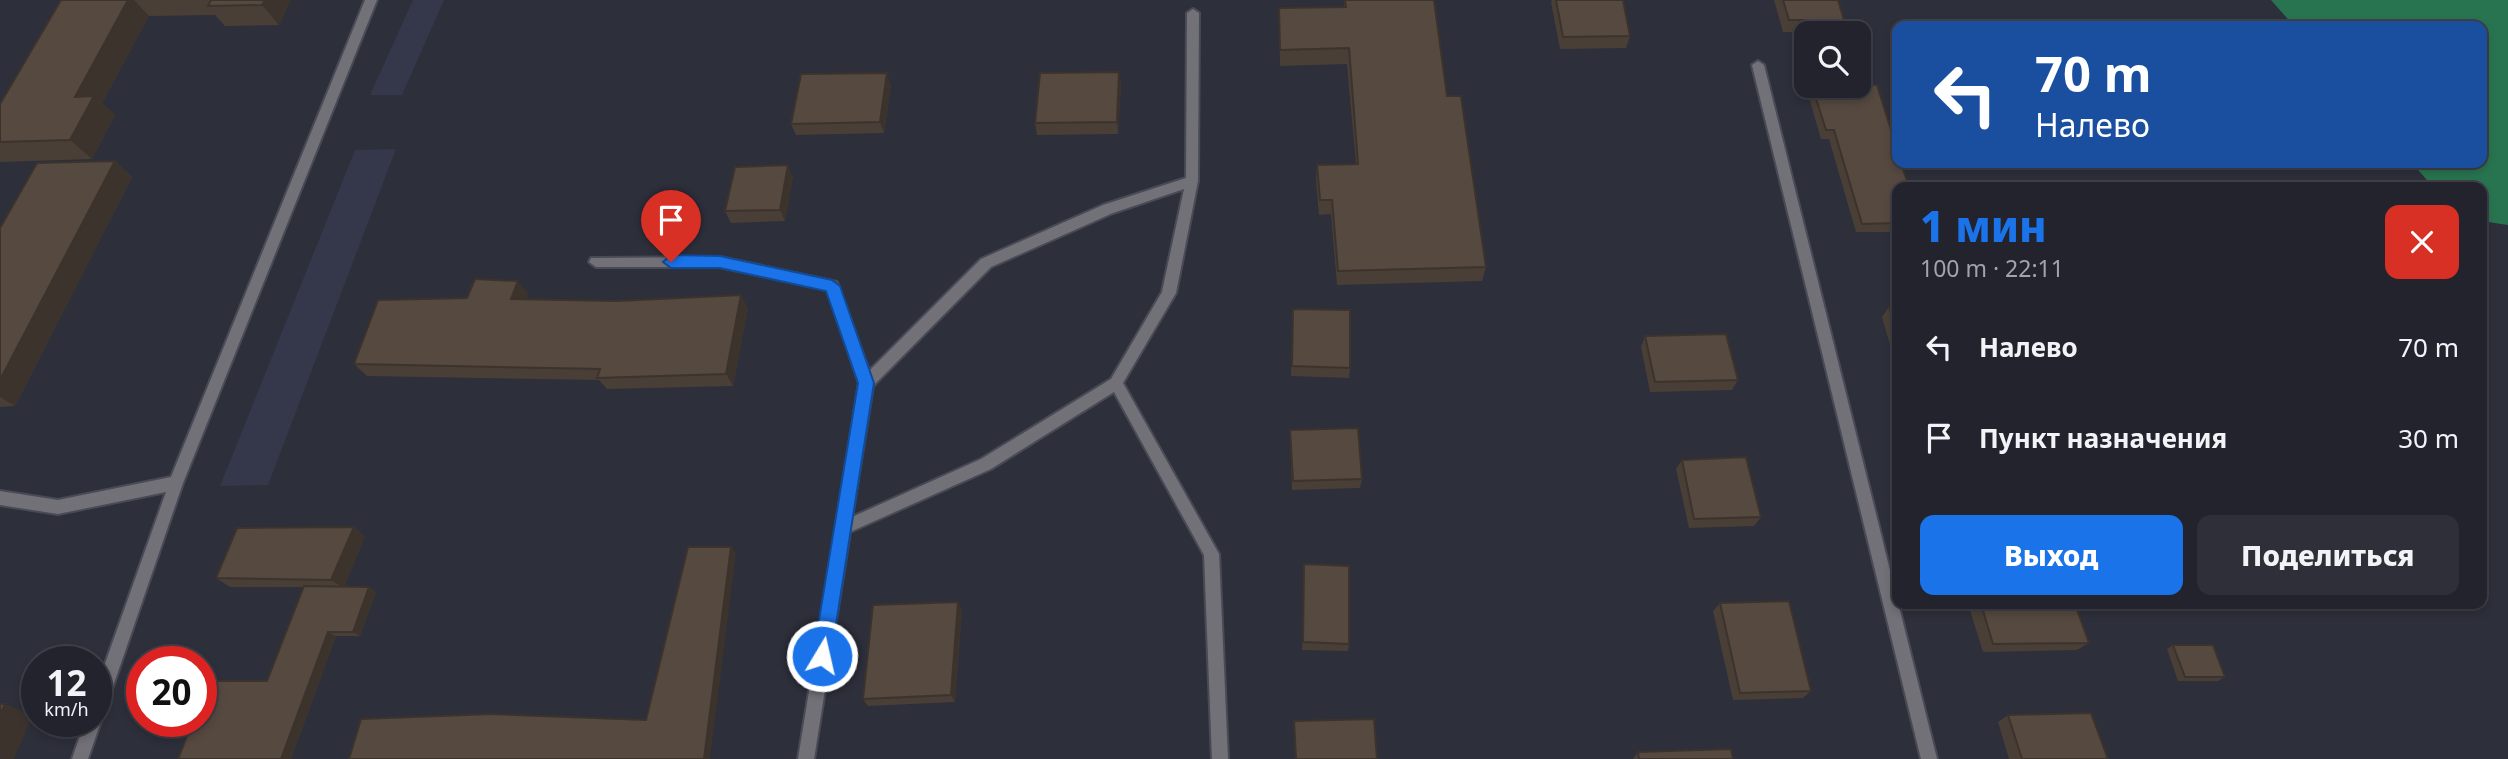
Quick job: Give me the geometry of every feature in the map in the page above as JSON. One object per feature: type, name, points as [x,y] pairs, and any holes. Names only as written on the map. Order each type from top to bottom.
[{"type":"street","points":[[112,666],[176,483],[371,0]]},
{"type":"street","points":[[842,528],[986,464],[1116,383],[1169,293],[1192,181],[1192,13]]},
{"type":"street","points":[[1758,65],[1892,609]]},
{"type":"street","points":[[866,383],[986,263],[1108,209],[1192,181]]},
{"type":"street","points":[[596,262],[720,262],[832,286],[866,383],[806,759]]},
{"type":"street","points":[[1116,383],[1211,554],[1220,759]]},
{"type":"street","points":[[0,498],[58,507],[176,483]]},
{"type":"street","points":[[1892,609],[1929,759]]},
{"type":"street","points":[[80,759],[88,737]]},
{"type":"shaded area","points":[[413,0],[444,0],[402,95],[370,95]]},
{"type":"shaded area","points":[[396,149],[268,485],[220,486],[355,150]]},
{"type":"green space","points":[[2271,0],[2508,0],[2508,225],[2487,222],[2487,182],[2429,182],[2416,168],[2487,168],[2487,21],[2290,21]]},
{"type":"building","points":[[61,0],[128,0],[75,97],[94,96],[70,140],[0,142],[0,104]]},
{"type":"building","points":[[211,0],[265,0],[262,5],[208,6]]},
{"type":"building","points":[[1345,0],[1434,0],[1447,96],[1461,96],[1486,267],[1338,271],[1332,200],[1320,200],[1317,165],[1358,164],[1349,48],[1280,50],[1279,8],[1346,7]]},
{"type":"building","points":[[1556,0],[1623,0],[1630,36],[1563,37]]},
{"type":"building","points":[[1783,0],[1838,0],[1844,20],[1789,20]]},
{"type":"building","points":[[1119,72],[1117,122],[1035,123],[1040,73]]},
{"type":"building","points":[[887,73],[880,122],[791,124],[801,74]]},
{"type":"building","points":[[1871,85],[1877,85],[1892,133],[1892,168],[1903,168],[1907,182],[1892,182],[1892,223],[1862,224],[1834,130],[1826,130],[1816,98],[1871,98]]},
{"type":"building","points":[[115,161],[0,380],[0,228],[37,163]]},
{"type":"building","points":[[788,165],[780,210],[725,211],[735,167]]},
{"type":"building","points":[[475,279],[518,281],[511,299],[617,301],[741,295],[726,374],[597,378],[600,369],[354,364],[378,300],[467,298]]},
{"type":"building","points":[[1293,309],[1350,310],[1350,368],[1292,366]]},
{"type":"building","points":[[1726,334],[1738,380],[1655,382],[1645,336]]},
{"type":"building","points":[[1358,428],[1362,479],[1293,481],[1290,430]]},
{"type":"building","points":[[1746,457],[1761,517],[1694,519],[1682,460]]},
{"type":"building","points":[[354,527],[331,580],[216,578],[237,528]]},
{"type":"building","points":[[688,547],[731,547],[704,759],[349,759],[361,719],[491,714],[646,720]]},
{"type":"building","points":[[1304,564],[1349,566],[1349,644],[1303,642]]},
{"type":"building","points":[[304,586],[369,587],[353,632],[328,632],[281,759],[178,759],[187,737],[217,737],[217,681],[267,681]]},
{"type":"building","points":[[1789,601],[1811,691],[1740,693],[1720,603]]},
{"type":"building","points":[[958,602],[951,695],[863,699],[873,605]]},
{"type":"building","points":[[1982,609],[2077,609],[2089,643],[1993,644]]},
{"type":"building","points":[[2173,645],[2213,645],[2225,677],[2185,677]]},
{"type":"building","points":[[2091,713],[2108,759],[2022,759],[2008,715]]},
{"type":"building","points":[[1374,719],[1377,759],[1296,759],[1294,721]]},
{"type":"building","points":[[1731,749],[1733,759],[1639,759],[1638,752]]},
{"type":"route","points":[[671,262],[720,262],[832,286],[866,383],[822,656]]}]
